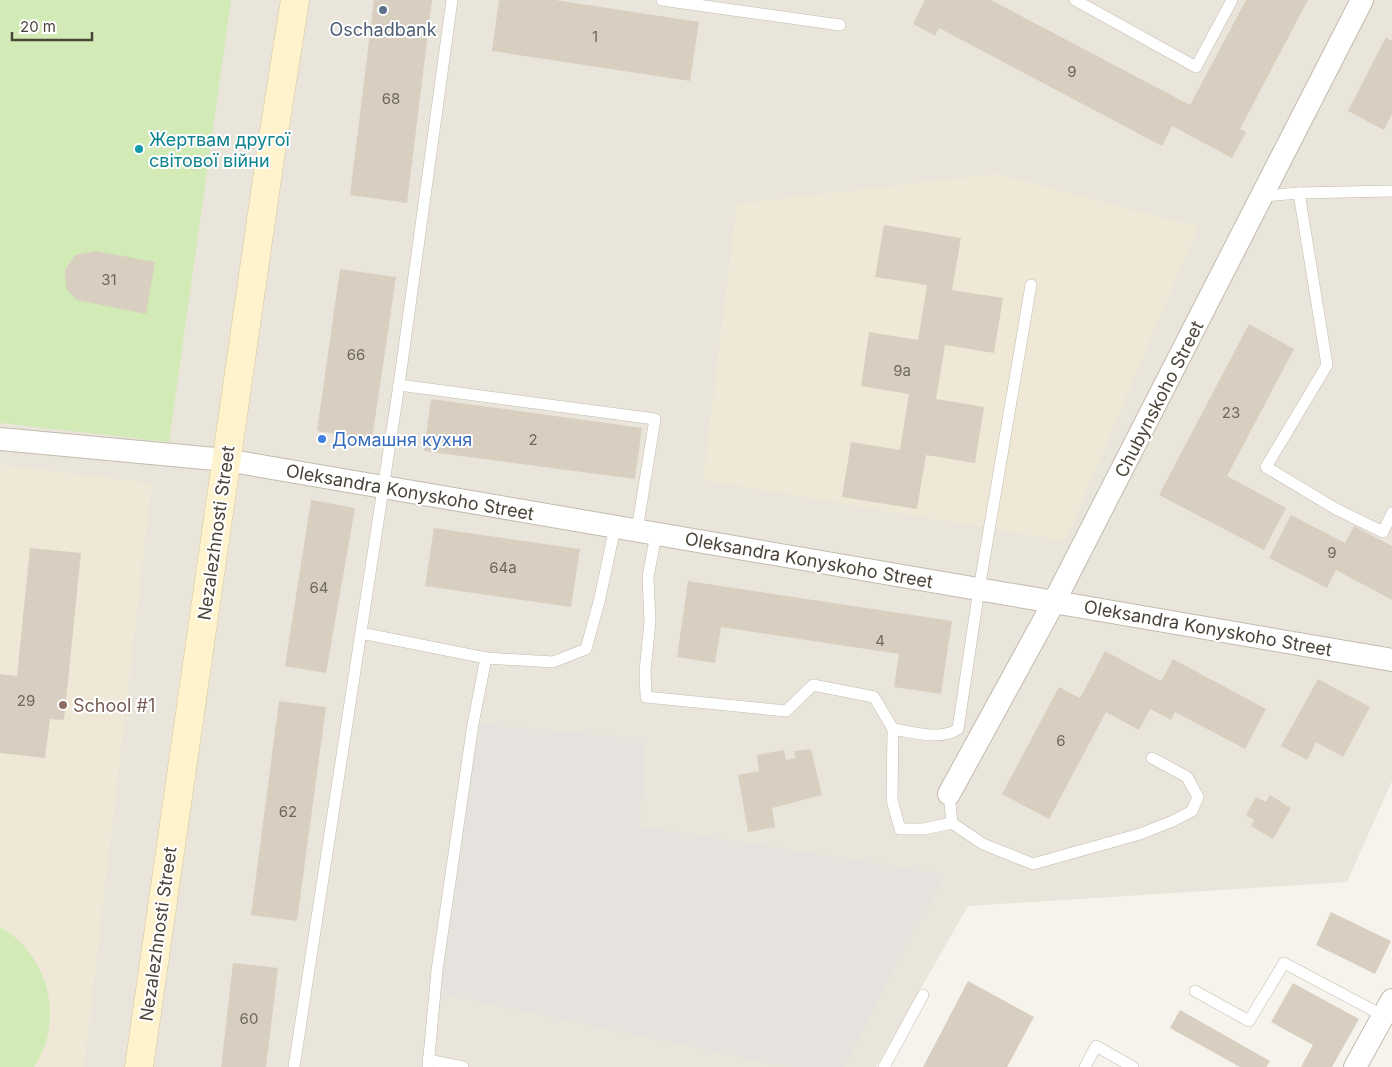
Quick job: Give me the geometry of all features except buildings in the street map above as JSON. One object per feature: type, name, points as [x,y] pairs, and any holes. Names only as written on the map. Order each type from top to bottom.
[{"type":"main road","name":"Nezalezhnosti Street","points":[[139,1067],[271,151],[295,0]]},
{"type":"street","name":"Chubynskoho Street","points":[[949,794],[1054,602],[1362,0]]},
{"type":"street","name":"Oleksandra Konyskoho Street","points":[[0,439],[226,460],[1392,660]]},
{"type":"street","points":[[1355,1067],[1388,1008]]},
{"type":"lane","points":[[294,1067],[384,487],[452,0]]},
{"type":"lane","points":[[662,0],[840,25]]},
{"type":"lane","points":[[1074,0],[1196,66],[1232,0]]},
{"type":"lane","points":[[1263,196],[1299,193],[1392,191]]},
{"type":"lane","points":[[1299,193],[1327,365],[1266,467],[1336,508],[1383,532],[1392,513]]},
{"type":"lane","points":[[893,728],[928,735],[952,734],[958,729],[979,589],[1031,285]]},
{"type":"lane","points":[[361,633],[486,658],[553,662],[586,649],[600,598],[636,530],[655,419],[399,385]]},
{"type":"lane","points":[[636,530],[648,577],[650,622],[645,671],[646,697],[786,711],[813,686],[874,697],[893,728],[892,800],[900,829],[924,829],[952,822]]},
{"type":"lane","points":[[463,1067],[428,1063],[439,960],[473,724],[486,658]]},
{"type":"lane","points":[[949,794],[952,822],[983,844],[1033,864],[1140,834],[1192,811],[1198,797],[1187,777],[1152,758]]},
{"type":"lane","points":[[1195,991],[1249,1021],[1284,963],[1388,1008]]},
{"type":"lane","points":[[884,1067],[923,995]]},
{"type":"lane","points":[[1085,1067],[1096,1046],[1133,1067]]},
{"type":"shaded area","points":[[0,0],[1392,0],[1392,781],[1347,882],[968,906],[876,1067],[0,1067]]},
{"type":"shaded area","points":[[996,174],[1198,227],[1065,541],[703,480],[737,204]]},
{"type":"shaded area","name":"School #1","points":[[0,465],[152,483],[84,1067],[34,1067],[45,1046],[49,1030],[49,997],[39,966],[30,953],[19,941],[0,927]]},
{"type":"shaded area","points":[[479,724],[646,739],[640,826],[944,874],[844,1067],[787,1067],[438,993]]},
{"type":"green space","points":[[0,0],[231,0],[169,442],[0,423]]},
{"type":"green space","points":[[0,927],[17,939],[30,954],[40,971],[47,990],[50,1009],[49,1029],[43,1049],[34,1067],[0,1067]]},
{"type":"place","name":"Oschadbank","points":[[383,10]]},
{"type":"place","name":"Жертвам другої світової війни","points":[[139,149]]},
{"type":"place","name":"Домашня кухня","points":[[322,439]]},
{"type":"place","name":"School #1","points":[[63,705]]}]
